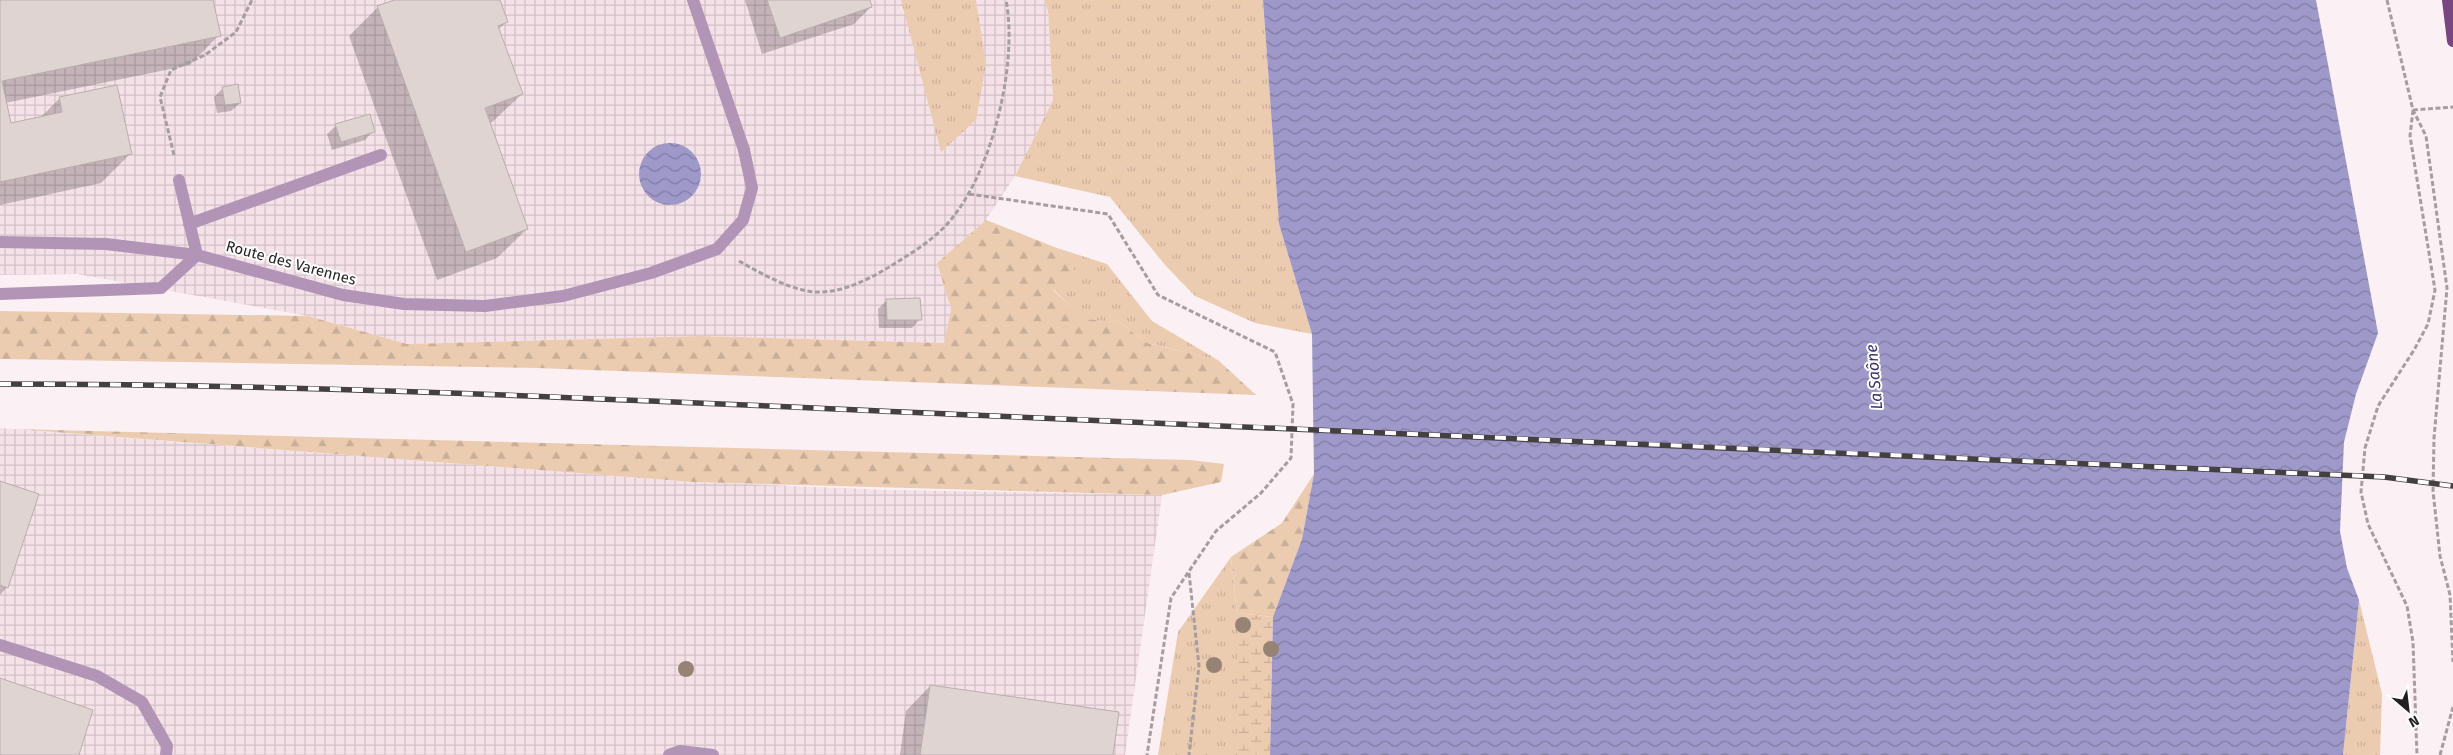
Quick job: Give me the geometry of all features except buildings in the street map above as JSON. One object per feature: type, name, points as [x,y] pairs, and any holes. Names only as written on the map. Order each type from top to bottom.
[{"type":"main road","points":[[2448,0],[2453,41]]},
{"type":"street","points":[[693,0],[744,150],[752,188],[743,220],[717,249]]},
{"type":"street","points":[[189,224],[382,155]]},
{"type":"street","points":[[0,294],[162,288],[196,255],[180,180]]},
{"type":"street","name":"Route des Varennes","points":[[0,242],[106,244],[196,255],[343,295],[404,304],[485,306],[563,296],[651,273],[717,249]]},
{"type":"street","points":[[0,645],[97,676],[142,702],[166,746],[166,755]]},
{"type":"street","points":[[669,755],[680,751],[713,755]]},
{"type":"path","points":[[180,180],[160,98],[171,70],[205,55],[236,32],[252,0]]},
{"type":"path","points":[[717,249],[776,281],[816,292],[852,286],[925,245],[953,218],[970,194],[988,153],[1002,100],[1007,59],[1009,12],[1006,0]]},
{"type":"path","points":[[2387,0],[2413,110],[2426,136],[2447,288],[2434,438],[2432,491],[2440,556],[2450,595],[2453,662]]},
{"type":"path","points":[[2413,110],[2453,107]]},
{"type":"path","points":[[2413,110],[2410,136],[2435,290],[2428,324],[2414,350],[2378,406],[2365,448],[2361,492],[2368,524],[2407,606],[2413,642],[2417,755]]},
{"type":"path","points":[[970,194],[1108,214],[1158,295],[1274,352],[1293,404],[1291,458],[1260,493],[1216,531],[1171,598],[1147,755]]},
{"type":"path","points":[[1189,572],[1199,666],[1189,755]]},
{"type":"path","points":[[2440,755],[2453,707]]},
{"type":"shaded area","points":[[0,0],[1044,0],[1048,11],[1053,100],[1015,176],[986,220],[937,263],[951,309],[944,343],[700,336],[407,344],[308,316],[77,274],[0,275]]},
{"type":"shaded area","points":[[0,428],[694,482],[891,490],[1162,495],[1125,755],[0,755]]},
{"type":"green space","points":[[901,0],[976,0],[986,64],[976,120],[941,152]]},
{"type":"green space","points":[[1044,0],[1263,0],[1279,224],[1312,334],[1255,323],[1195,296],[1165,265],[1110,197],[1015,176],[1053,100],[1048,11]]},
{"type":"green space","points":[[986,220],[1057,248],[1076,272],[1053,290],[1084,319],[1119,322],[1147,343],[1218,360],[1256,395],[537,368],[0,359],[0,311],[308,316],[407,344],[700,336],[944,343],[951,309],[937,263]]},
{"type":"green space","points":[[1057,248],[1107,264],[1152,321],[1218,360],[1147,343],[1119,322],[1084,320],[1053,289],[1075,272]]},
{"type":"green space","points":[[16,429],[1190,460],[1224,464],[1221,482],[1162,495],[693,482]]},
{"type":"green space","points":[[1314,474],[1302,539],[1273,617],[1237,613],[1231,557],[1282,523]]},
{"type":"green space","points":[[1231,557],[1237,613],[1237,755],[1158,755],[1178,632]]},
{"type":"green space","points":[[2359,600],[2382,694],[2380,755],[2343,755]]},
{"type":"green space","points":[[1237,613],[1273,617],[1270,755],[1237,755]]},
{"type":"water","name":"La Saône","points":[[1263,0],[2316,0],[2378,333],[2356,394],[2344,442],[2340,531],[2347,568],[2359,600],[2343,755],[1270,755],[1273,617],[1302,539],[1314,474],[1312,334],[1279,224]]},
{"type":"water","points":[[670,143],[682,145],[692,152],[699,162],[701,174],[699,186],[692,196],[682,203],[670,205],[658,203],[648,196],[641,186],[639,174],[641,162],[648,152],[658,145]]},
{"type":"railway","points":[[0,384],[243,387],[607,399],[2384,477],[2453,486]]}]
